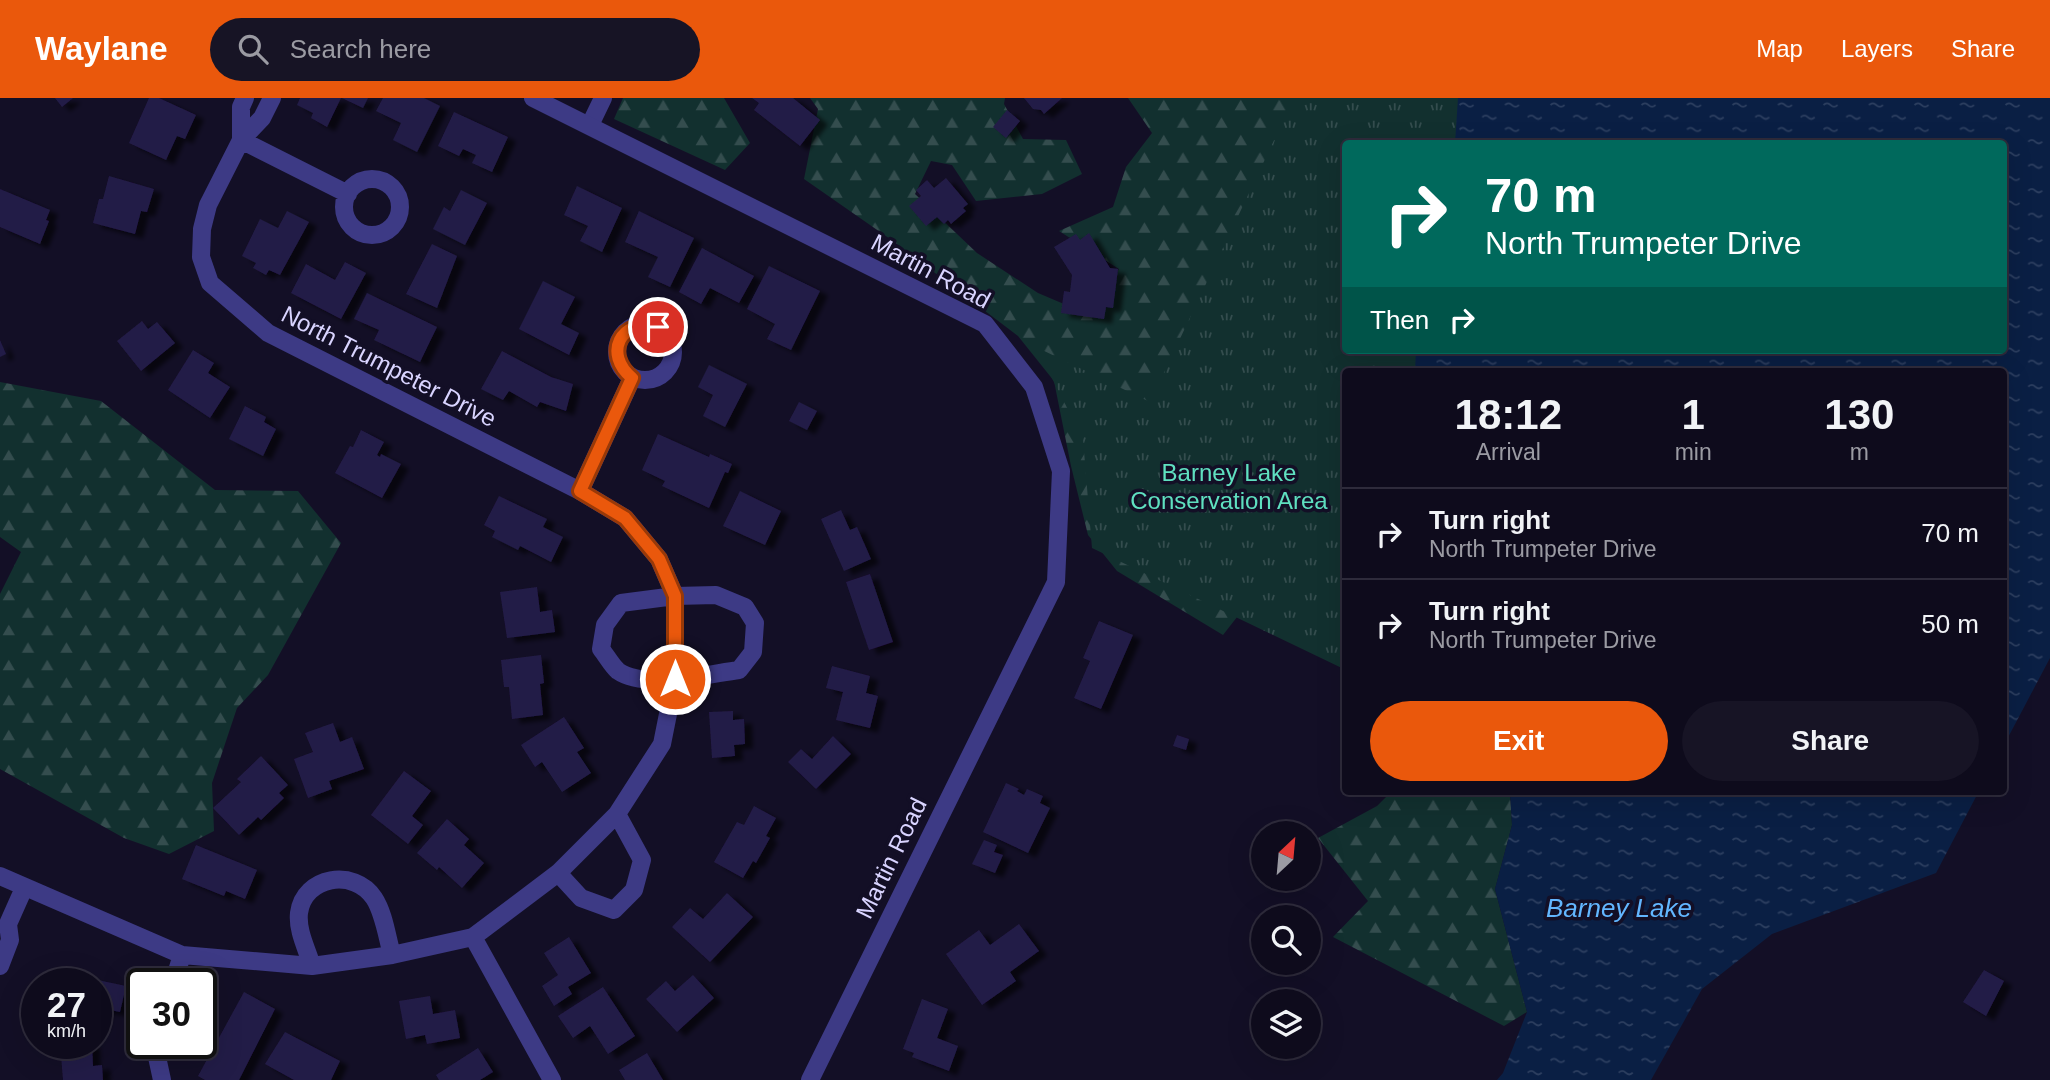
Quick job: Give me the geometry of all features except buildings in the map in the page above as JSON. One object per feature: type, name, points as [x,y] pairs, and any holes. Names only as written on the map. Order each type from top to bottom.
[{"type":"street","name":"North Trumpeter Drive","points":[[241,140],[241,107],[245,98]]},
{"type":"street","name":"North Trumpeter Drive","points":[[0,876],[182,955],[312,966],[392,955],[473,937],[558,873],[617,814],[662,744],[675,679],[675,596],[659,559],[625,518],[580,491],[268,333],[210,283],[201,257],[202,229],[208,205],[241,140],[262,118],[272,98]]},
{"type":"street","name":"Martin Road","points":[[533,98],[985,324],[1034,387],[1061,471],[1056,582],[810,1080]]},
{"type":"street","points":[[590,125],[603,98]]},
{"type":"street","points":[[241,140],[348,194]]},
{"type":"street","points":[[580,491],[632,378]]},
{"type":"street","points":[[716,595],[746,607],[755,623],[753,653],[739,670],[675,679],[638,678],[618,671],[601,649],[605,625],[621,603],[675,596],[716,595]]},
{"type":"street","points":[[558,873],[581,898],[614,910],[628,897],[634,890],[642,860],[617,814]]},
{"type":"street","points":[[312,966],[299,926],[299,910],[306,895],[318,884],[333,879],[349,880],[364,887],[375,898],[392,955]]},
{"type":"street","points":[[0,966],[9,940],[4,926],[24,888]]},
{"type":"street","points":[[473,937],[552,1080]]},
{"type":"street","points":[[178,968],[182,955]]},
{"type":"street","points":[[158,1059],[162,1080]]},
{"type":"green space","points":[[623,98],[724,98],[750,143],[725,170],[614,119]]},
{"type":"green space","points":[[810,98],[1005,98],[1004,104],[1023,139],[1066,140],[1082,174],[1042,194],[976,201],[952,165],[931,161],[915,194],[977,253],[1038,293],[1092,316],[1119,269],[1059,231],[1113,207],[1126,167],[1152,133],[1128,98],[1458,98],[1356,140],[1342,140],[1342,354],[1346,354],[1346,368],[1342,368],[1342,381],[1262,585],[1223,635],[1117,571],[1088,535],[1054,381],[1018,336],[893,241],[804,179],[818,109]]},
{"type":"green space","name":"Barney Lake Conservation Area","points":[[1294,98],[2050,98],[1982,140],[1342,140],[1342,354],[1876,354],[1869,368],[1342,368],[1342,668],[1092,548],[1083,439],[1036,347],[1150,402]]},
{"type":"green space","points":[[0,382],[101,401],[215,490],[298,491],[341,543],[268,675],[237,708],[212,783],[214,831],[169,854],[124,838],[0,769],[0,594],[21,552],[0,537]]},
{"type":"green space","points":[[1388,795],[1510,795],[1512,825],[1495,889],[1527,1012],[1504,1026],[1333,937],[1368,901],[1321,842],[1321,836],[1377,806]]},
{"type":"water","points":[[1458,98],[2050,98],[2050,658],[2007,739],[2007,368],[1415,368],[1416,354],[2007,354],[2007,140],[1455,140]]},
{"type":"water","name":"Barney Lake","points":[[1510,795],[1977,795],[1936,873],[1772,934],[1702,989],[1651,1080],[1497,1080],[1503,1073],[1527,1012],[1495,889],[1512,825]]},
{"type":"route","points":[[658,327],[636,325],[626,331],[620,340],[618,361],[632,378],[580,491],[625,518],[659,559],[675,596],[675,679]]}]
